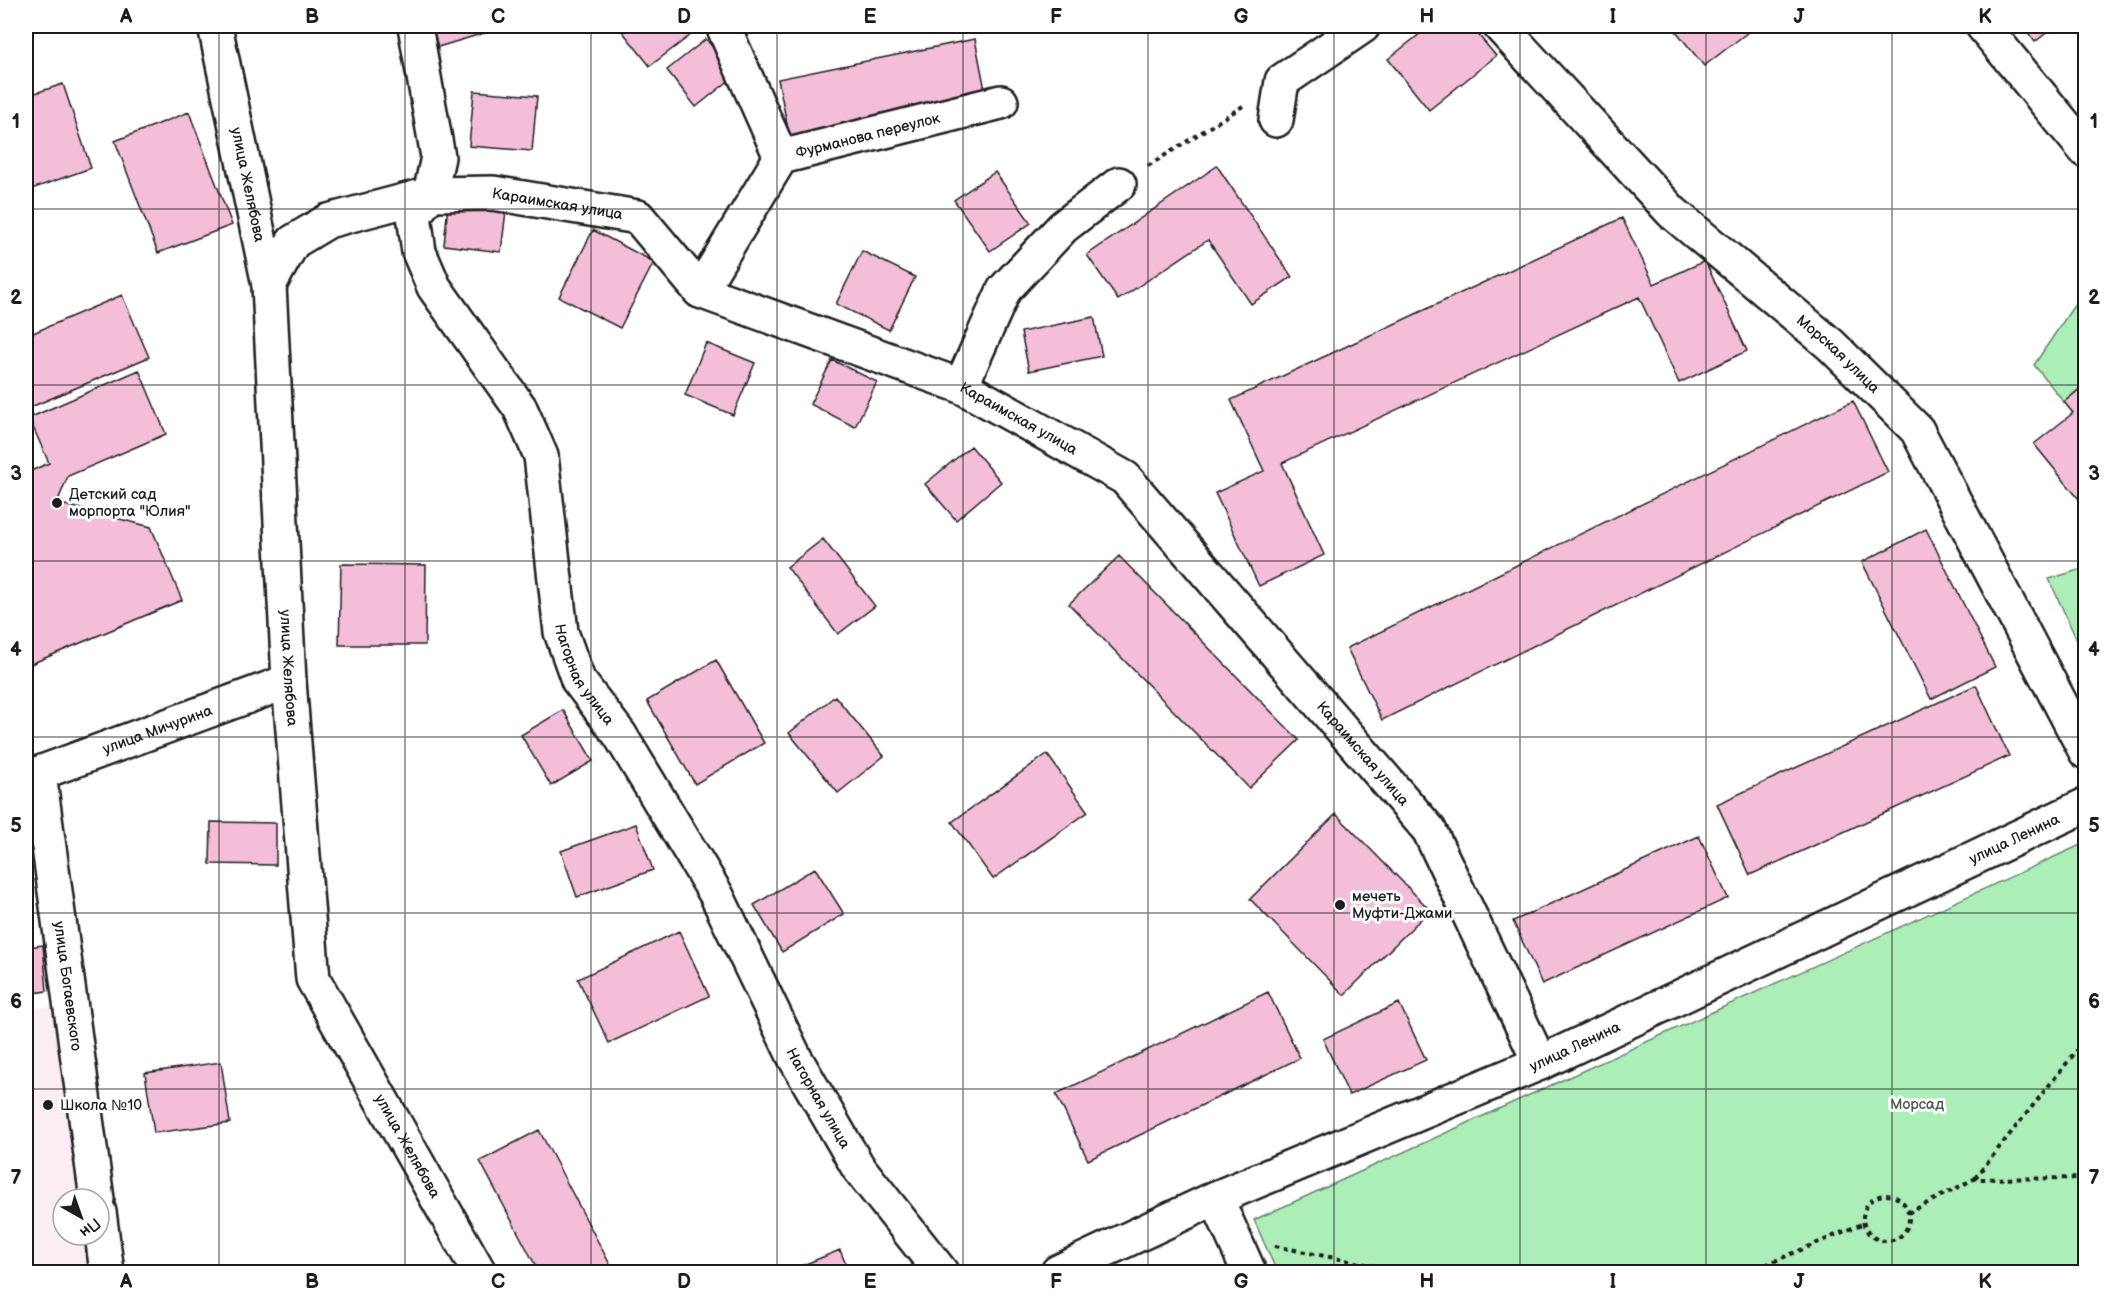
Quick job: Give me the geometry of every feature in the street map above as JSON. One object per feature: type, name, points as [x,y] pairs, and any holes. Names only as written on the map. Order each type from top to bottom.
[{"type":"street","name":"улица Желябова","points":[[215,26],[269,285],[289,681],[313,979],[479,1272]]},
{"type":"street","name":"Нагорная улица","points":[[415,26],[438,157],[430,194],[414,215],[419,252],[434,287],[520,408],[541,456],[561,632],[578,680],[620,735],[716,894],[795,1058],[858,1167],[941,1272]]},
{"type":"street","points":[[723,26],[781,157]]},
{"type":"street","points":[[1276,120],[1281,81],[1363,26]]},
{"type":"street","name":"Морская улица","points":[[1500,26],[1672,212],[1831,345],[1917,430],[2085,752]]},
{"type":"street","points":[[1983,26],[2085,151]]},
{"type":"street","name":"Фурманова переулок","points":[[700,291],[781,157],[1001,102]]},
{"type":"street","points":[[961,386],[1004,290],[1063,227],[1119,184]]},
{"type":"street","name":"Караимская улица","points":[[269,285],[293,242],[328,221],[430,194],[493,193],[638,217],[700,291],[961,386],[1125,478],[1428,830],[1540,1063]]},
{"type":"street","name":"улица Мичурина","points":[[32,776],[289,681]]},
{"type":"street","name":"улица Богаевского","points":[[32,776],[95,1187]]},
{"type":"street","name":"улица Ленина","points":[[1058,1272],[1216,1198],[1540,1063],[2085,805]]},
{"type":"street","points":[[1216,1198],[1249,1272]]},
{"type":"street","points":[[104,1247],[107,1272]]},
{"type":"path","points":[[1119,184],[1281,81]]},
{"type":"path","points":[[1908,1213],[1974,1179],[2085,1039]]},
{"type":"path","points":[[1974,1179],[2085,1178]]},
{"type":"path","points":[[1886,1195],[1896,1197],[1904,1204],[1908,1213],[1908,1224],[1903,1233],[1894,1239],[1884,1241],[1875,1238],[1868,1232],[1864,1223],[1864,1213],[1868,1203],[1876,1197],[1886,1195]]},
{"type":"path","points":[[1749,1272],[1864,1223]]},
{"type":"path","points":[[1234,1238],[1404,1272]]},
{"type":"shaded area","name":"Школа №10","points":[[59,1005],[82,1187],[51,1187],[51,1247],[90,1247],[93,1272],[26,1272],[26,1011]]},
{"type":"green space","points":[[2085,289],[2085,384],[2064,402],[2034,365]]},
{"type":"green space","points":[[2086,568],[2085,658],[2049,579]]},
{"type":"green space","name":"Морсад","points":[[2085,843],[2085,1272],[1277,1272],[1254,1220]]},
{"type":"building","points":[[432,26],[489,26],[491,31],[438,47]]},
{"type":"building","points":[[618,26],[698,26],[700,28],[650,66]]},
{"type":"building","points":[[831,26],[865,26],[865,29],[831,29]]},
{"type":"building","points":[[1430,26],[1471,26],[1496,56],[1429,110],[1388,59]]},
{"type":"building","points":[[1672,26],[1756,26],[1704,66]]},
{"type":"building","points":[[2023,26],[2055,26],[2035,42]]},
{"type":"building","points":[[706,39],[736,75],[696,107],[667,70]]},
{"type":"building","points":[[975,39],[987,100],[790,139],[778,79]]},
{"type":"building","points":[[63,84],[91,168],[26,191],[26,96]]},
{"type":"building","points":[[474,91],[537,96],[532,151],[469,146]]},
{"type":"building","points":[[189,112],[232,225],[158,253],[115,141]]},
{"type":"building","points":[[1217,166],[1292,277],[1251,304],[1208,240],[1118,300],[1087,255]]},
{"type":"building","points":[[995,172],[1031,223],[990,251],[954,200]]},
{"type":"building","points":[[448,205],[506,211],[501,252],[444,245]]},
{"type":"building","points":[[1622,218],[1654,284],[1705,261],[1747,351],[1679,383],[1639,297],[1282,463],[1324,555],[1259,586],[1215,493],[1264,471],[1231,400]]},
{"type":"building","points":[[593,230],[654,262],[620,328],[559,297]]},
{"type":"building","points":[[862,251],[915,277],[889,330],[836,304]]},
{"type":"building","points":[[122,295],[149,357],[26,409],[26,336]]},
{"type":"building","points":[[1094,317],[1102,356],[1029,371],[1021,332]]},
{"type":"building","points":[[706,343],[755,363],[733,415],[685,395]]},
{"type":"building","points":[[832,360],[877,382],[855,427],[810,404]]},
{"type":"building","points":[[139,370],[166,434],[68,476],[57,503],[151,527],[182,600],[26,666],[26,473],[49,463],[29,418]]},
{"type":"building","points":[[2086,384],[2086,502],[2083,504],[2034,444],[2073,413],[2064,402]]},
{"type":"building","points":[[1853,401],[1888,472],[1382,720],[1347,648]]},
{"type":"building","points":[[971,446],[1001,482],[956,520],[925,484]]},
{"type":"building","points":[[1926,529],[1995,667],[1931,699],[1862,562]]},
{"type":"building","points":[[823,539],[875,606],[838,634],[787,567]]},
{"type":"building","points":[[1119,556],[1299,740],[1249,788],[1069,604]]},
{"type":"building","points":[[341,564],[426,565],[425,645],[339,645]]},
{"type":"building","points":[[716,660],[764,743],[695,784],[647,701]]},
{"type":"building","points":[[1976,685],[2009,756],[1750,875],[1717,804]]},
{"type":"building","points":[[835,696],[884,756],[838,793],[789,733]]},
{"type":"building","points":[[563,710],[593,761],[551,786],[521,735]]},
{"type":"building","points":[[1047,754],[1088,812],[993,879],[952,822]]},
{"type":"building","name":"мечеть Муфти-Джами","points":[[1336,814],[1430,910],[1344,995],[1250,899]]},
{"type":"building","points":[[211,822],[276,823],[276,865],[210,864]]},
{"type":"building","points":[[636,824],[653,870],[577,897],[561,851]]},
{"type":"building","points":[[1699,836],[1728,898],[1542,984],[1513,921]]},
{"type":"building","points":[[815,868],[844,914],[782,952],[754,905]]},
{"type":"building","points":[[679,931],[709,996],[609,1043],[578,979]]},
{"type":"building","points":[[43,945],[47,991],[26,994],[26,947]]},
{"type":"building","points":[[1268,992],[1300,1058],[1088,1160],[1056,1094]]},
{"type":"building","points":[[1399,1003],[1426,1060],[1349,1095],[1323,1039]]},
{"type":"building","points":[[221,1062],[230,1123],[154,1133],[145,1073]]},
{"type":"building","points":[[539,1130],[614,1272],[539,1272],[480,1161]]},
{"type":"building","points":[[840,1250],[849,1272],[786,1272]]},
{"type":"place","name":"Детский сад морпорта \"Юлия\"","points":[[57,503]]},
{"type":"place","name":"мечеть Муфти-Джами","points":[[1340,905]]},
{"type":"place","name":"Школа №10","points":[[48,1105]]}]
